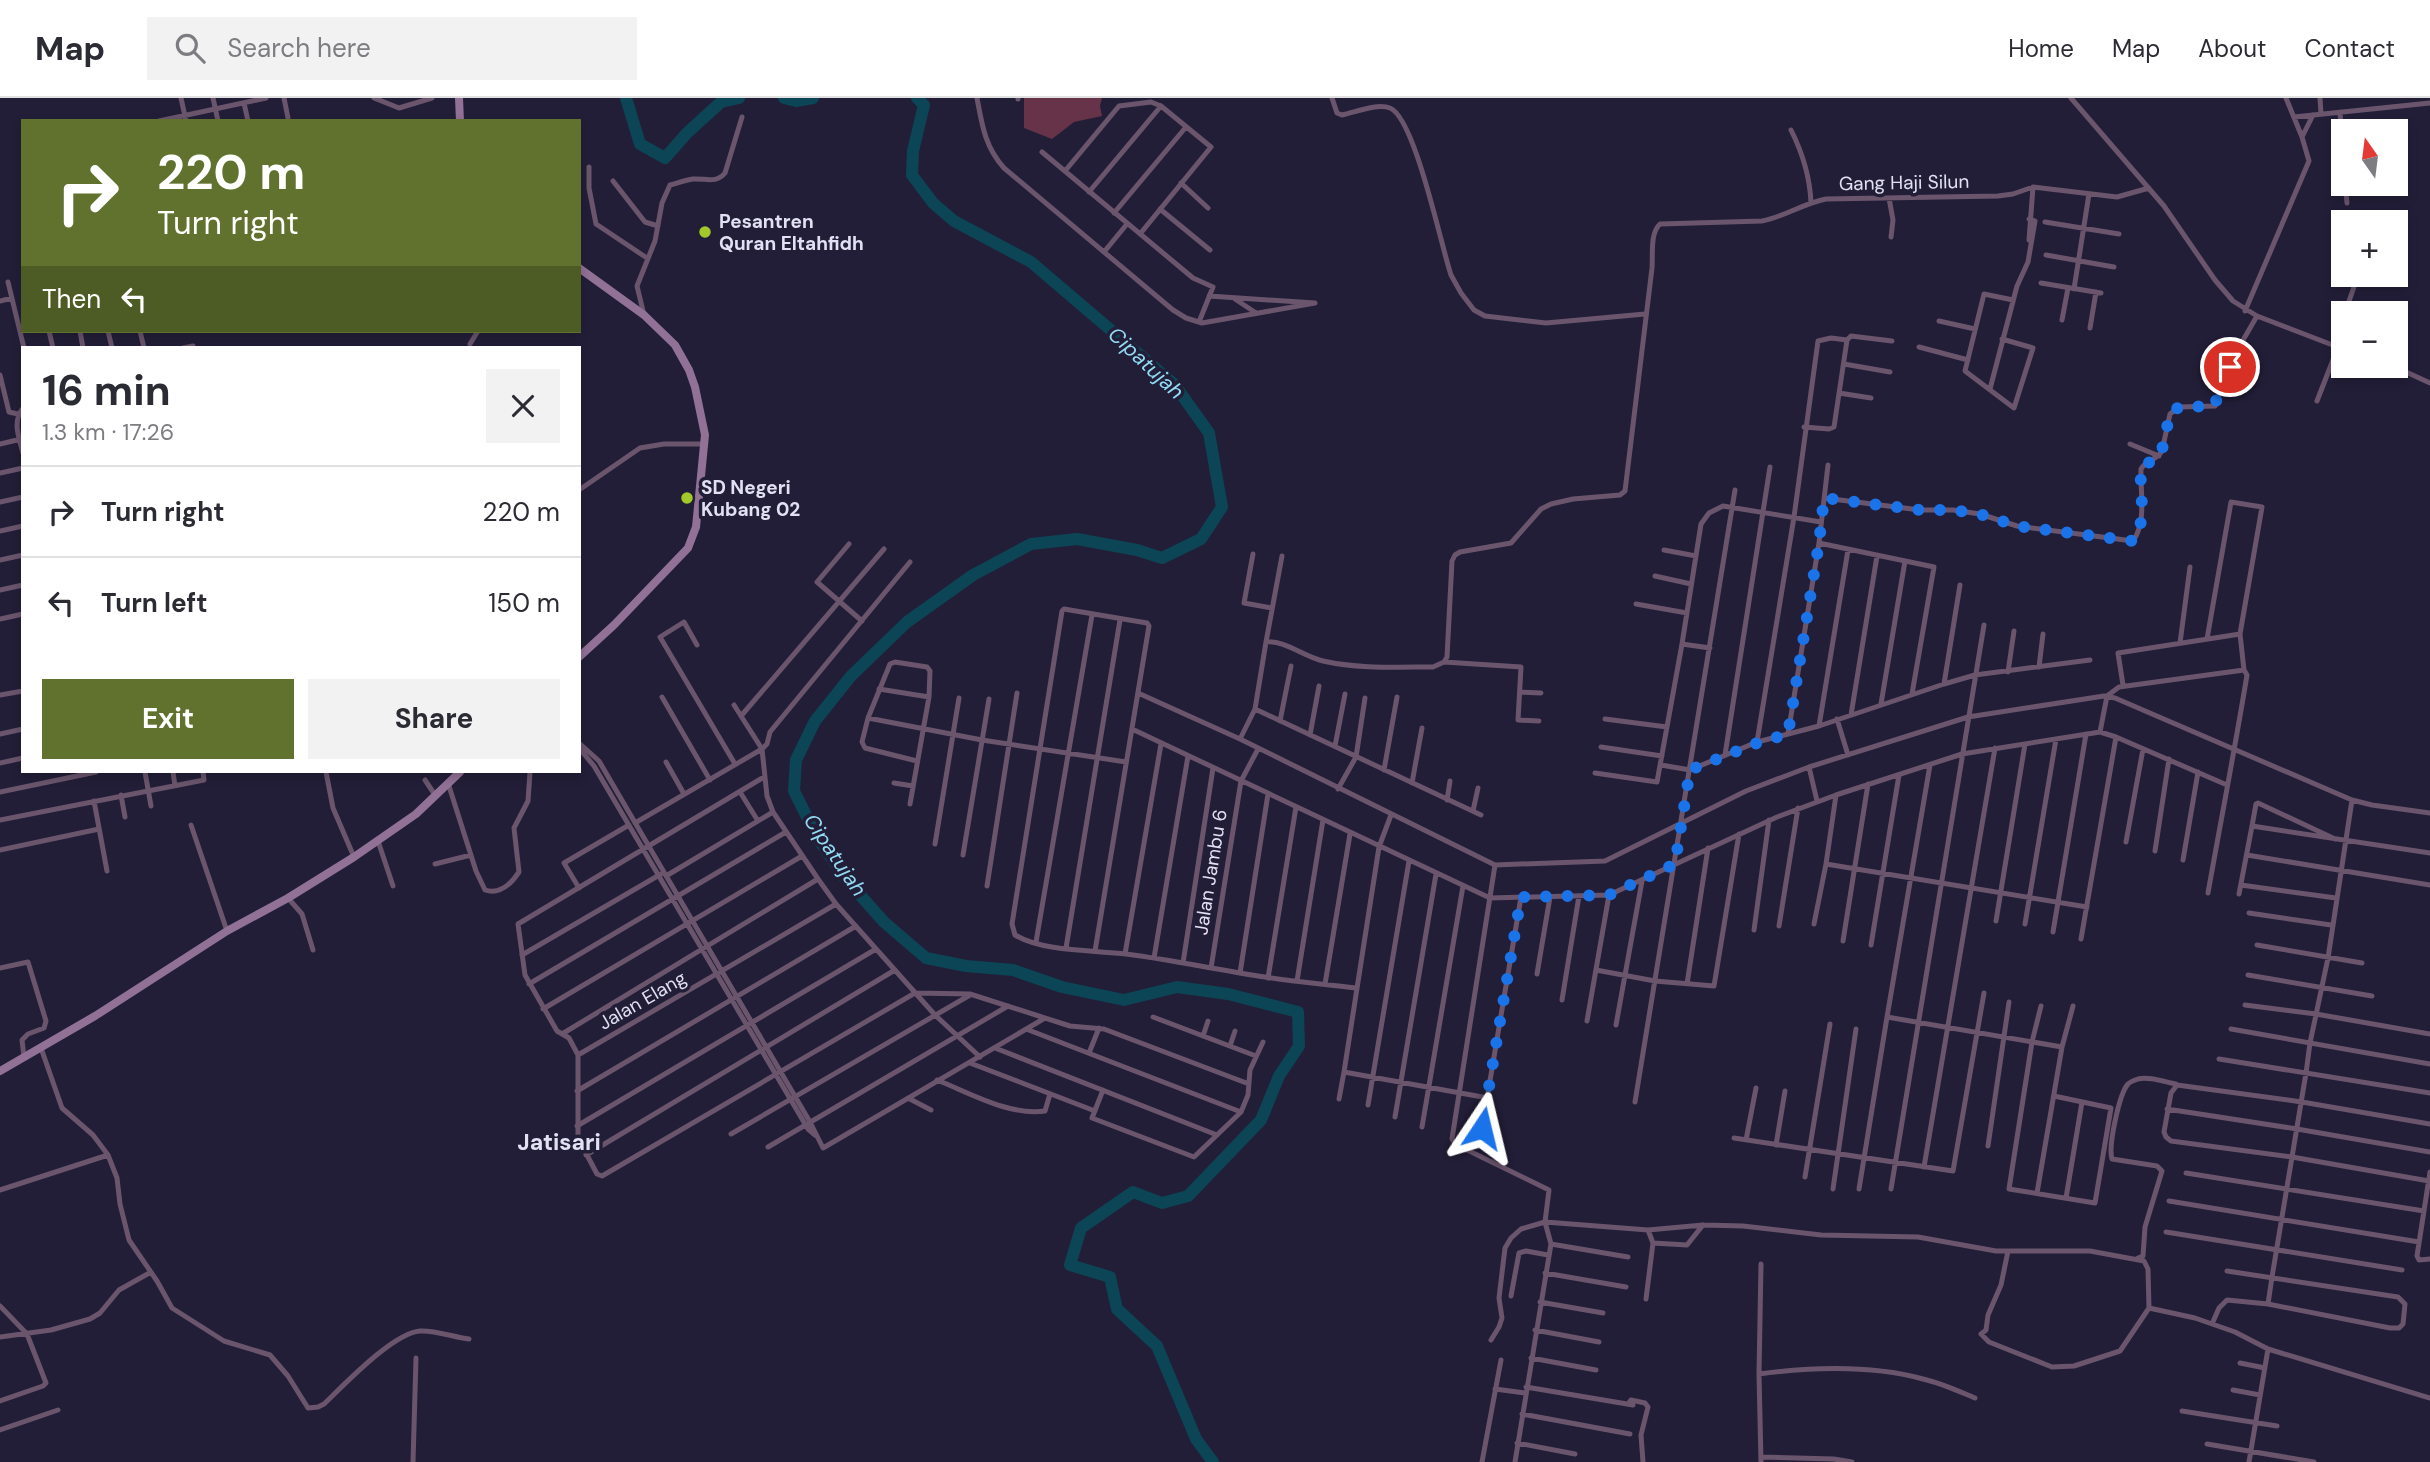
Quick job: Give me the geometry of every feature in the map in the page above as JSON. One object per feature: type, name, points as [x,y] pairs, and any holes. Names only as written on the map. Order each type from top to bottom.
[{"type":"street","points":[[181,98],[186,118],[215,108],[266,98]]},
{"type":"street","points":[[213,98],[218,119]]},
{"type":"street","points":[[284,98],[288,118]]},
{"type":"street","points":[[374,98],[399,108],[432,98]]},
{"type":"street","points":[[459,98],[460,119]]},
{"type":"street","points":[[977,98],[986,142],[993,156],[1004,168],[1172,310],[1199,322],[1315,303],[1209,296]]},
{"type":"street","points":[[1332,98],[1335,109],[1342,115],[1381,107],[1393,110],[1401,117],[1414,146],[1451,275],[1478,314],[1546,323],[1646,314],[1624,493],[1551,504],[1541,509],[1511,543],[1455,555],[1452,561],[1447,657],[1444,663]]},
{"type":"street","points":[[2071,98],[2164,206],[2224,292],[2245,311],[2331,344]]},
{"type":"street","points":[[2245,311],[2308,164],[2308,153],[2286,98]]},
{"type":"street","points":[[2320,98],[2321,114]]},
{"type":"street","points":[[1065,172],[1119,106],[1152,102],[1161,106],[1211,147],[1140,234]]},
{"type":"street","points":[[244,103],[248,119]]},
{"type":"street","points":[[2294,117],[2430,103]]},
{"type":"street","points":[[1089,192],[1161,106]]},
{"type":"street","points":[[2340,112],[2341,119]]},
{"type":"street","points":[[2302,136],[2314,115]]},
{"type":"street","points":[[644,316],[637,286],[655,242],[662,203],[670,185],[691,179],[721,178],[725,173],[742,117]]},
{"type":"street","points":[[1114,213],[1186,127]]},
{"type":"street","points":[[1791,130],[1808,177],[1811,202]]},
{"type":"street","points":[[1042,152],[1194,278],[1213,287],[1199,322]]},
{"type":"street","points":[[589,167],[589,188],[596,224],[647,258]]},
{"type":"street","points":[[613,181],[645,222],[658,226]]},
{"type":"street","points":[[1181,183],[1208,208]]},
{"type":"street","points":[[1990,389],[2017,286],[2028,262],[2033,187]]},
{"type":"street","name":"Gang Haji Silun","points":[[1646,314],[1654,232],[1660,224],[1762,221],[1826,199],[1998,196],[2033,187],[2122,197],[2149,188]]},
{"type":"street","points":[[2062,320],[2079,260],[2089,194]]},
{"type":"street","points":[[2346,196],[2347,203]]},
{"type":"street","points":[[1889,198],[1893,220],[1891,237]]},
{"type":"street","points":[[1160,209],[1210,250]]},
{"type":"street","points":[[2045,222],[2119,234]]},
{"type":"street","points":[[1104,252],[1128,224]]},
{"type":"street","points":[[2046,255],[2114,267]]},
{"type":"street","points":[[581,269],[644,316],[676,345],[689,370],[702,411],[705,444],[696,527],[688,548],[614,625],[581,654]]},
{"type":"street","points":[[8,282],[24,346]]},
{"type":"street","points":[[2041,283],[2098,292],[2090,328]]},
{"type":"street","points":[[2002,340],[2033,348],[2014,408],[1965,370],[1984,293],[2013,300]]},
{"type":"street","points":[[0,301],[12,298]]},
{"type":"street","points":[[1232,298],[1256,313]]},
{"type":"street","points":[[1824,498],[1920,510],[1953,510],[1980,514],[2017,526],[2130,542],[2137,533],[2141,509],[2141,468],[2159,456],[2172,411],[2179,407],[2211,408],[2216,405],[2235,354],[2257,316]]},
{"type":"street","points":[[1939,321],[1975,329]]},
{"type":"street","points":[[470,344],[477,333]]},
{"type":"street","points":[[1804,427],[1833,429],[1847,340],[1851,336],[1892,341]]},
{"type":"street","points":[[1757,743],[1794,517],[1804,427],[1818,341],[1830,338],[1847,340]]},
{"type":"street","points":[[1919,347],[1968,360]]},
{"type":"street","points":[[1844,364],[1890,372]]},
{"type":"street","points":[[2317,401],[2331,370]]},
{"type":"street","points":[[2408,373],[2430,383]]},
{"type":"street","points":[[0,374],[9,412]]},
{"type":"street","points":[[1839,393],[1871,398]]},
{"type":"street","points":[[0,444],[21,439],[16,425],[21,410]]},
{"type":"street","points":[[0,414],[18,414]]},
{"type":"street","points":[[581,489],[640,448],[664,444],[705,444]]},
{"type":"street","points":[[2130,444],[2159,456]]},
{"type":"street","points":[[1788,734],[1819,543],[1828,465]]},
{"type":"street","points":[[1726,755],[1770,467]]},
{"type":"street","points":[[0,473],[21,468]]},
{"type":"street","points":[[1636,1102],[1735,489]]},
{"type":"street","points":[[0,502],[21,497]]},
{"type":"street","points":[[2207,639],[2231,502],[2262,507],[2240,634],[2244,670],[2247,675],[2208,893]]},
{"type":"street","points":[[1595,773],[1653,783],[1658,780],[1703,519],[1720,506],[1821,522]]},
{"type":"street","points":[[0,531],[21,526]]},
{"type":"street","points":[[1819,543],[1934,567],[1912,694]]},
{"type":"street","points":[[849,544],[817,582],[862,621]]},
{"type":"street","points":[[741,716],[884,549]]},
{"type":"street","points":[[1664,550],[1696,556]]},
{"type":"street","points":[[1819,726],[1848,550]]},
{"type":"street","points":[[1253,554],[1244,603],[1272,608]]},
{"type":"street","points":[[0,560],[21,555]]},
{"type":"street","points":[[1240,739],[1255,709],[1282,556]]},
{"type":"street","points":[[1851,715],[1877,556]]},
{"type":"street","points":[[1881,704],[1905,561]]},
{"type":"street","points":[[579,888],[564,863],[762,750],[767,744],[770,732],[911,562]]},
{"type":"street","points":[[2180,643],[2190,567]]},
{"type":"street","points":[[1655,576],[1691,584]]},
{"type":"street","points":[[0,590],[21,585]]},
{"type":"street","points":[[1944,684],[1960,585]]},
{"type":"street","points":[[1636,604],[1687,613]]},
{"type":"street","points":[[1096,951],[1149,625],[1064,609],[1039,749],[1012,924],[1014,932],[1018,937],[1066,948],[1125,954],[1268,978],[1356,988]]},
{"type":"street","points":[[0,619],[21,614]]},
{"type":"street","points":[[1036,942],[1092,615]]},
{"type":"street","points":[[1066,948],[1120,620]]},
{"type":"street","points":[[697,645],[684,622],[660,637],[735,764]]},
{"type":"street","points":[[1891,1189],[1984,625]]},
{"type":"street","points":[[2008,672],[2014,631]]},
{"type":"street","points":[[2039,667],[2043,634]]},
{"type":"street","points":[[2123,685],[2118,653],[2240,634]]},
{"type":"street","points":[[1266,642],[1281,644],[1315,659],[1342,664],[1433,667],[1444,663],[1521,667],[1518,720],[1539,721]]},
{"type":"street","points":[[1682,644],[1710,648]]},
{"type":"street","points":[[1661,765],[1690,770],[1757,743],[1819,726],[1975,675],[2090,660]]},
{"type":"street","points":[[910,804],[929,696],[930,671],[927,667],[895,662],[890,664],[868,718],[863,747],[917,761]]},
{"type":"street","points":[[1280,721],[1291,666]]},
{"type":"street","points":[[1138,693],[1240,739],[1495,865],[1605,861],[1746,791],[1809,767],[1968,717],[2107,696],[2123,685],[2244,670]]},
{"type":"street","points":[[1310,735],[1318,686]]},
{"type":"street","points":[[879,689],[929,696]]},
{"type":"street","points":[[0,695],[21,691]]},
{"type":"street","points":[[1520,692],[1541,693]]},
{"type":"street","points":[[988,886],[1017,693]]},
{"type":"street","points":[[1335,746],[1345,694]]},
{"type":"street","points":[[2107,696],[2352,800],[2430,813]]},
{"type":"street","points":[[2100,732],[2107,696]]},
{"type":"street","points":[[662,697],[710,780]]},
{"type":"street","points":[[1384,770],[1397,697]]},
{"type":"street","points":[[935,844],[959,698]]},
{"type":"street","points":[[1338,789],[1356,757],[1365,698]]},
{"type":"street","points":[[963,855],[989,699]]},
{"type":"street","points":[[734,705],[762,750],[767,796],[773,812],[818,879],[836,904],[935,1015],[980,1057]]},
{"type":"street","points":[[1255,709],[1481,816]]},
{"type":"street","points":[[868,718],[922,730],[1126,762]]},
{"type":"street","points":[[1605,719],[1667,727]]},
{"type":"street","points":[[1837,719],[1848,755]]},
{"type":"street","points":[[1412,783],[1422,728]]},
{"type":"street","points":[[0,734],[21,729]]},
{"type":"street","points":[[1132,729],[1490,898],[1609,895],[1769,820],[1817,801],[1962,754],[2086,734],[2100,732],[2116,737],[2227,785]]},
{"type":"street","points":[[2053,932],[2086,734]]},
{"type":"street","points":[[2081,939],[2116,737]]},
{"type":"street","points":[[2025,924],[2056,739]]},
{"type":"street","points":[[1125,954],[1161,744]]},
{"type":"street","points":[[1996,921],[2025,744]]},
{"type":"street","points":[[1601,747],[1662,756]]},
{"type":"street","points":[[1924,1167],[1995,748]]},
{"type":"street","points":[[581,749],[663,874],[823,1148],[1045,1018]]},
{"type":"street","name":"Jalan Jambu 6","points":[[1211,968],[1241,781],[1258,749]]},
{"type":"street","points":[[2126,842],[2143,749]]},
{"type":"street","points":[[1154,958],[1188,756]]},
{"type":"street","points":[[0,763],[21,758]]},
{"type":"street","points":[[2155,851],[2169,760]]},
{"type":"street","points":[[666,762],[684,794]]},
{"type":"street","points":[[1859,1189],[1930,765]]},
{"type":"street","points":[[1809,767],[1817,801]]},
{"type":"street","points":[[1183,963],[1213,768]]},
{"type":"street","points":[[2183,860],[2198,772]]},
{"type":"street","points":[[0,792],[91,773]]},
{"type":"street","points":[[145,773],[151,806]]},
{"type":"street","points":[[173,773],[175,786]]},
{"type":"street","points":[[0,820],[204,780],[203,773]]},
{"type":"street","points":[[326,773],[333,808],[354,857]]},
{"type":"street","points":[[0,1071],[106,1009],[227,931],[288,898],[354,857],[416,814],[459,773]]},
{"type":"street","points":[[448,783],[471,855],[487,891],[500,890],[518,874],[514,828],[528,802],[530,773]]},
{"type":"street","points":[[1871,945],[1899,775]]},
{"type":"street","points":[[764,778],[518,924],[524,975],[557,1031],[569,1038],[578,1055],[578,1138],[597,1174],[602,1176],[915,993],[970,994],[1070,1026],[1099,1028],[1249,1084]]},
{"type":"street","points":[[425,780],[435,795]]},
{"type":"street","points":[[1447,800],[1450,781]]},
{"type":"street","points":[[894,783],[913,786]]},
{"type":"street","points":[[1843,941],[1868,784]]},
{"type":"street","points":[[1473,811],[1478,788]]},
{"type":"street","points":[[740,792],[758,821]]},
{"type":"street","points":[[1240,973],[1268,794]]},
{"type":"street","points":[[121,795],[125,817]]},
{"type":"street","points":[[1814,924],[1836,795]]},
{"type":"street","points":[[2268,1304],[2310,1043],[2328,958],[2352,800]]},
{"type":"street","points":[[94,801],[107,871]]},
{"type":"street","points":[[2239,894],[2257,803],[2335,839]]},
{"type":"street","points":[[1268,978],[1296,807]]},
{"type":"street","points":[[1779,926],[1798,808]]},
{"type":"street","points":[[522,955],[773,812]]},
{"type":"street","points":[[1339,1099],[1379,847],[1391,815]]},
{"type":"street","points":[[1297,981],[1323,820]]},
{"type":"street","points":[[1754,930],[1769,820]]},
{"type":"street","points":[[191,825],[227,931]]},
{"type":"street","points":[[2252,826],[2430,853]]},
{"type":"street","points":[[0,850],[99,829]]},
{"type":"street","points":[[529,984],[786,832]]},
{"type":"street","points":[[1325,984],[1350,834]]},
{"type":"street","points":[[1596,970],[1655,981],[1710,988],[1714,986],[1739,834]]},
{"type":"street","points":[[378,841],[393,886]]},
{"type":"street","points":[[1687,984],[1708,848]]},
{"type":"street","points":[[435,863],[471,855]]},
{"type":"street","points":[[2247,855],[2430,885]]},
{"type":"street","points":[[543,1009],[802,856]]},
{"type":"street","points":[[1368,1105],[1409,861]]},
{"type":"street","points":[[1826,863],[2087,907]]},
{"type":"street","points":[[1495,865],[1457,1093],[1452,1141],[1506,1171],[1548,1188],[1545,1222],[1551,1244],[1515,1462]]},
{"type":"street","points":[[1395,1117],[1436,874]]},
{"type":"street","points":[[562,1034],[818,879]]},
{"type":"street","points":[[1616,1025],[1642,881]]},
{"type":"street","points":[[2241,885],[2336,898]]},
{"type":"street","points":[[1422,1127],[1463,886]]},
{"type":"street","points":[[1587,1021],[1609,895]]},
{"type":"street","points":[[1562,1000],[1579,896]]},
{"type":"street","points":[[1482,1128],[1521,897]]},
{"type":"street","points":[[1537,974],[1550,897]]},
{"type":"street","points":[[288,898],[302,914],[313,950]]},
{"type":"street","name":"Jalan Elang","points":[[578,1055],[836,904]]},
{"type":"street","points":[[2249,913],[2331,926]]},
{"type":"street","points":[[578,1091],[856,926]]},
{"type":"street","points":[[2257,945],[2362,963]]},
{"type":"street","points":[[577,1126],[876,949]]},
{"type":"street","points":[[0,968],[24,961],[29,963],[46,1021],[44,1028],[28,1034],[22,1040],[24,1057]]},
{"type":"street","points":[[586,1155],[895,970]]},
{"type":"street","points":[[2248,975],[2372,996]]},
{"type":"street","points":[[1734,1138],[1949,1172],[1955,1167],[1984,993]]},
{"type":"street","points":[[731,1134],[970,994]]},
{"type":"street","points":[[1988,1146],[2009,1002]]},
{"type":"street","points":[[2245,1005],[2316,1014],[2430,1034]]},
{"type":"street","points":[[768,1147],[1008,1006]]},
{"type":"street","points":[[2041,1006],[2032,1042],[2008,1189],[2095,1203],[2112,1108],[2053,1097]]},
{"type":"street","points":[[2038,1193],[2062,1048],[2073,1006]]},
{"type":"street","points":[[1153,1017],[1256,1056]]},
{"type":"street","points":[[1887,1017],[2062,1048]]},
{"type":"street","points":[[1203,1036],[1208,1021]]},
{"type":"street","points":[[1805,1177],[1830,1024]]},
{"type":"street","points":[[1089,1053],[1099,1028]]},
{"type":"street","points":[[1026,1029],[1241,1112]]},
{"type":"street","points":[[1833,1189],[1856,1029]]},
{"type":"street","points":[[2231,1029],[2430,1064]]},
{"type":"street","points":[[1230,1046],[1235,1031]]},
{"type":"street","points":[[1103,1090],[1092,1118],[1194,1157],[1241,1112],[1248,1095],[1250,1070],[1263,1042]]},
{"type":"street","points":[[41,1048],[62,1108],[93,1135],[108,1155],[117,1178],[129,1240],[175,1312],[224,1341],[266,1353],[275,1359],[309,1408],[324,1404],[363,1368],[408,1333],[428,1331],[468,1339]]},
{"type":"street","points":[[994,1048],[1217,1135]]},
{"type":"street","points":[[2218,1059],[2430,1093]]},
{"type":"street","points":[[970,1063],[1095,1111]]},
{"type":"street","points":[[1344,1072],[1488,1098]]},
{"type":"street","points":[[2138,1258],[2143,1256],[2145,1227],[2162,1171],[2157,1166],[2112,1159],[2110,1153],[2114,1128],[2125,1089],[2132,1082],[2141,1078],[2430,1124]]},
{"type":"street","points":[[937,1080],[1016,1110],[1045,1111],[1051,1094]]},
{"type":"street","points":[[2177,1085],[2172,1089],[2164,1132],[2171,1140],[2292,1157],[2429,1181]]},
{"type":"street","points":[[1746,1140],[1756,1088]]},
{"type":"street","points":[[1776,1144],[1785,1091]]},
{"type":"street","points":[[908,1098],[931,1110]]},
{"type":"street","points":[[2066,1198],[2082,1102]]},
{"type":"street","points":[[2167,1109],[2430,1152]]},
{"type":"street","points":[[0,1189],[108,1155]]},
{"type":"street","points":[[2430,1172],[2418,1259],[2430,1259]]},
{"type":"street","points":[[2186,1173],[2424,1211]]},
{"type":"street","points":[[2169,1200],[2419,1242]]},
{"type":"street","points":[[1491,1340],[1502,1318],[1499,1298],[1505,1248],[1521,1229],[1545,1222],[1648,1230],[1703,1224],[1821,1235],[1918,1237],[1984,1250],[2074,1250],[2138,1258],[2148,1267],[2149,1308],[2120,1351],[2074,1366],[2057,1368],[2041,1364],[1989,1342],[1981,1334],[1986,1330],[1988,1315],[2001,1285],[2008,1251]]},
{"type":"street","points":[[1653,1243],[1687,1245],[1703,1224]]},
{"type":"street","points":[[1646,1299],[1653,1243],[1648,1230]]},
{"type":"street","points":[[2166,1232],[2402,1270]]},
{"type":"street","points":[[1551,1244],[1628,1257]]},
{"type":"street","points":[[1511,1296],[1519,1253],[1523,1251],[1548,1255]]},
{"type":"street","points":[[1761,1264],[1761,1459],[1834,1459],[1852,1462]]},
{"type":"street","points":[[2212,1324],[2219,1308],[2227,1300],[2268,1304],[2396,1329],[2404,1322],[2404,1301],[2398,1297],[2227,1271]]},
{"type":"street","points":[[0,1337],[59,1328],[94,1317],[119,1290],[151,1272]]},
{"type":"street","points":[[1545,1273],[1626,1287]]},
{"type":"street","points":[[1540,1302],[1603,1313]]},
{"type":"street","points":[[0,1306],[27,1334],[46,1384],[0,1401]]},
{"type":"street","points":[[2149,1308],[2212,1324],[2268,1349],[2430,1398]]},
{"type":"street","points":[[1535,1330],[1599,1342]]},
{"type":"street","points":[[2249,1462],[2268,1349]]},
{"type":"street","points":[[413,1462],[416,1358]]},
{"type":"street","points":[[1531,1358],[1596,1370]]},
{"type":"street","points":[[1482,1462],[1501,1360]]},
{"type":"street","points":[[2240,1363],[2265,1368]]},
{"type":"street","points":[[1759,1374],[1800,1370],[1866,1370],[1924,1379],[1975,1398]]},
{"type":"street","points":[[1495,1389],[1526,1390],[1630,1405],[1631,1400],[1645,1403],[1648,1407],[1640,1435],[1643,1462]]},
{"type":"street","points":[[2233,1390],[2260,1395]]},
{"type":"street","points":[[0,1430],[58,1410]]},
{"type":"street","points":[[2182,1411],[2277,1426]]},
{"type":"street","points":[[1521,1414],[1630,1434]]},
{"type":"street","points":[[1517,1443],[1575,1454]]},
{"type":"street","points":[[2207,1444],[2314,1462]]},
{"type":"shaded area","points":[[1024,98],[1102,98],[1102,116],[1074,122],[1052,139],[1024,128]]},
{"type":"waterway","name":"Cipatujah","points":[[626,98],[640,144],[665,158],[687,133],[721,102],[739,98]]},
{"type":"waterway","name":"Cipatujah","points":[[784,98],[796,101],[813,98]]},
{"type":"waterway","name":"Cipatujah","points":[[917,98],[924,105],[913,151],[912,175],[933,203],[954,221],[1031,262],[1174,384],[1209,433],[1222,507],[1201,539],[1162,558],[1137,550],[1077,539],[1031,544],[973,575],[907,622],[851,676],[815,721],[796,760],[794,791],[817,837],[845,878],[884,922],[926,958],[966,966],[1013,970],[1062,987],[1124,1000],[1177,987],[1228,994],[1298,1012],[1299,1046],[1279,1076],[1261,1120],[1188,1196],[1162,1203],[1133,1192],[1081,1228],[1070,1265],[1110,1277],[1117,1309],[1157,1346],[1196,1439],[1213,1462]]},
{"type":"place","name":"Pesantren Quran Eltahfidh","points":[[705,232]]},
{"type":"place","name":"SD Negeri Kubang 02","points":[[687,498]]},
{"type":"district","name":"Jatisari","points":[[559,1142]]},
{"type":"route","points":[[1482,1128],[1521,897],[1609,895],[1675,864],[1690,770],[1757,743],[1788,734],[1824,498],[1920,510],[1953,510],[1980,514],[2017,526],[2130,542],[2136,538],[2141,509],[2141,468],[2161,454],[2170,414],[2179,407],[2214,406],[2230,367]]}]
